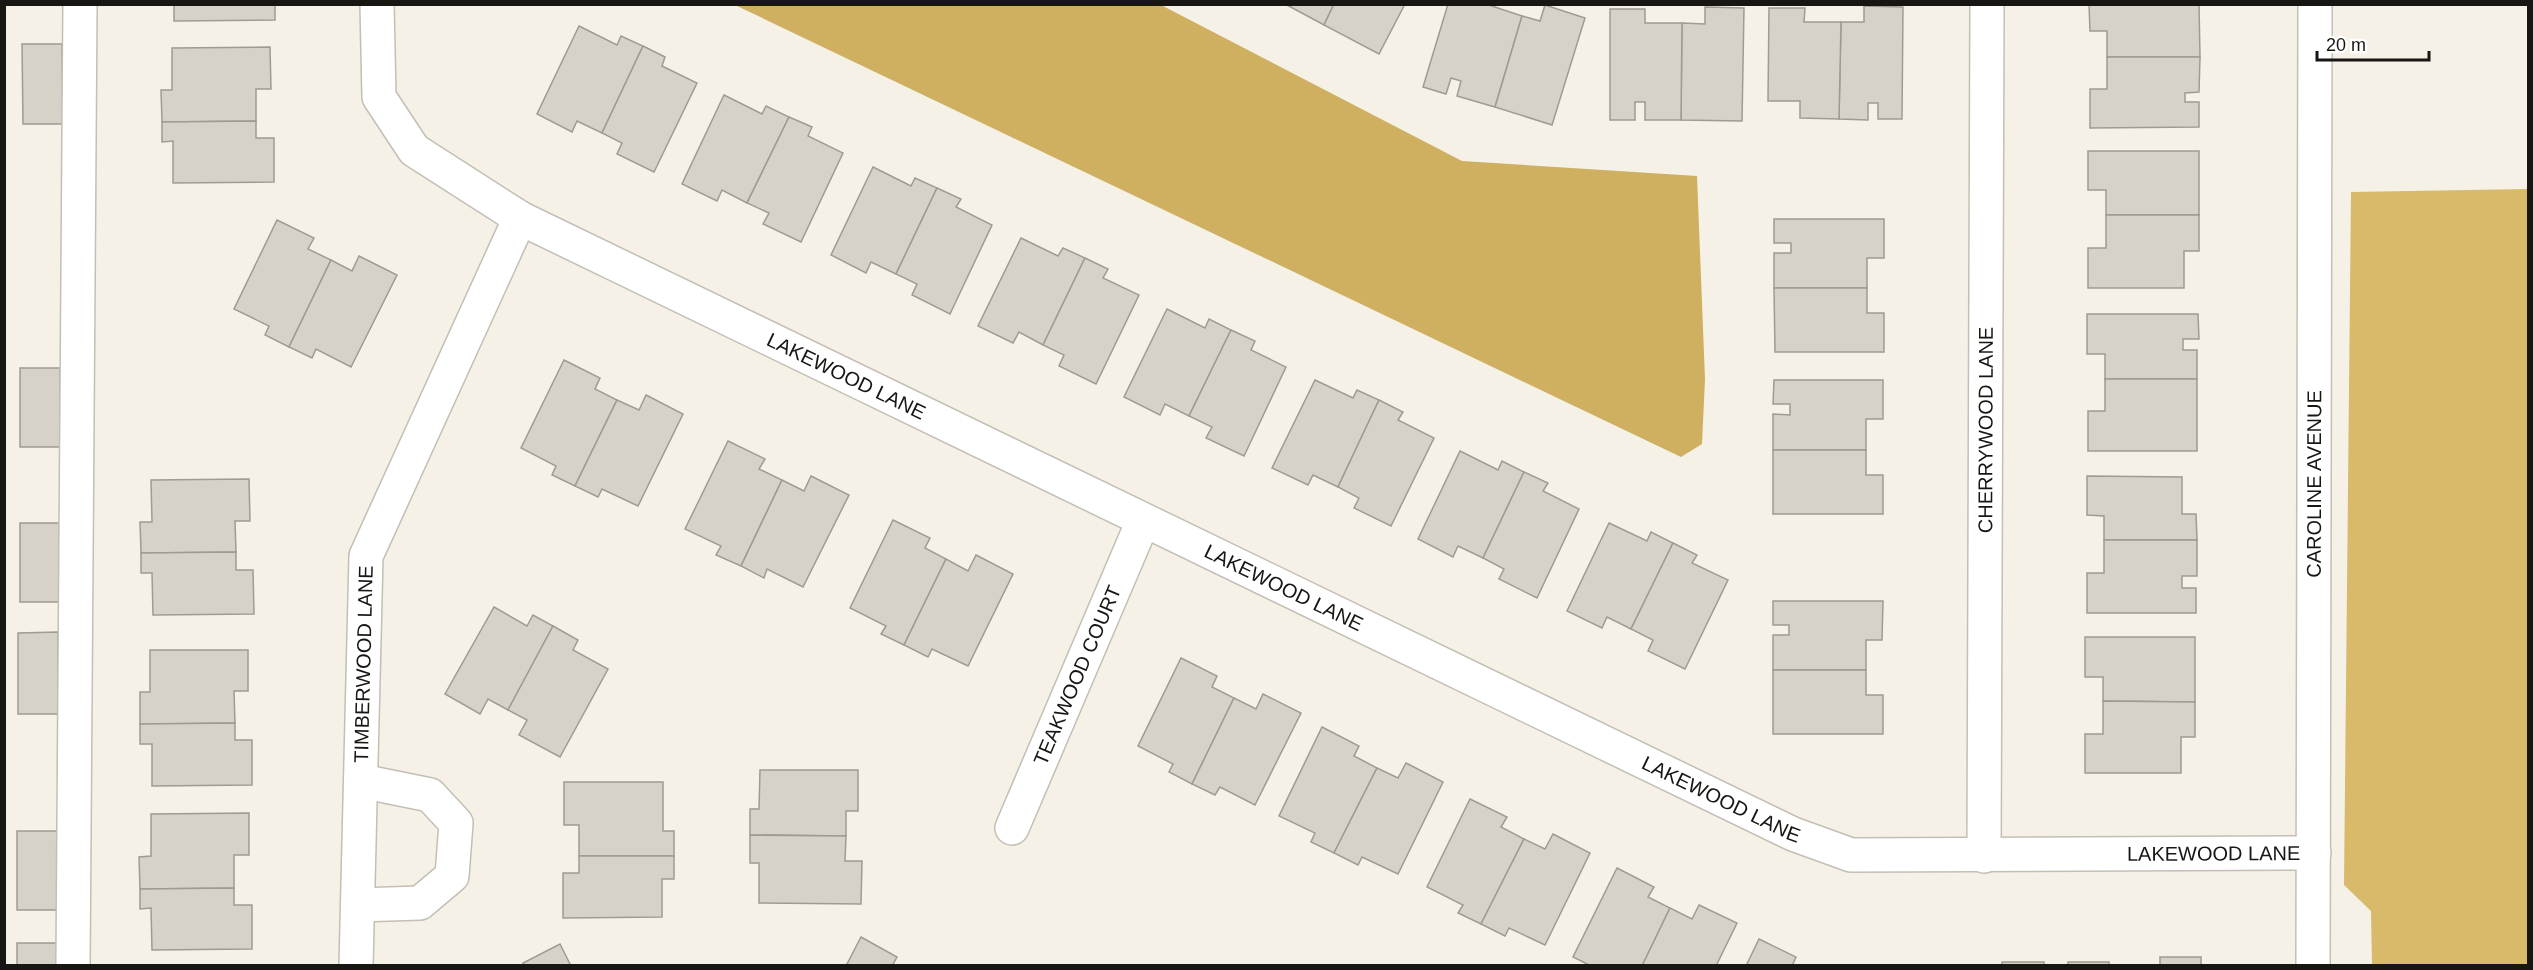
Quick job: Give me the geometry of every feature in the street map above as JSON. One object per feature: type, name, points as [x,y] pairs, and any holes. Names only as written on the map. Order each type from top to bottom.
[{"type":"street","points":[[73,966],[80,4]]},
{"type":"street","name":"LAKEWOOD LANE","points":[[378,4],[376,46],[379,97],[414,150],[520,218],[1793,834],[1851,855],[2314,853]]},
{"type":"street","name":"CHERRYWOOD LANE","points":[[1984,856],[1987,4]]},
{"type":"street","name":"CAROLINE AVENUE","points":[[2313,966],[2315,4]]},
{"type":"street","name":"TIMBERWOOD LANE","points":[[356,966],[366,556],[520,218]]},
{"type":"street","name":"TEAKWOOD COURT","points":[[1012,828],[1143,521]]},
{"type":"street","points":[[358,904],[420,903],[452,876],[456,823],[430,795],[361,781]]},
{"type":"shaded area","points":[[735,5],[1161,5],[1462,161],[1697,176],[1705,379],[1702,444],[1681,457]]},
{"type":"shaded area","points":[[2528,189],[2528,965],[2372,965],[2371,911],[2344,885],[2351,192]]},
{"type":"building","points":[[174,4],[275,4],[275,20],[174,21]]},
{"type":"building","points":[[1285,4],[1334,4],[1324,25]]},
{"type":"building","points":[[1334,4],[1405,4],[1379,54],[1324,25]]},
{"type":"building","points":[[1448,4],[1486,4],[1522,16],[1495,107],[1457,96],[1461,81],[1451,78],[1446,94],[1423,87]]},
{"type":"building","points":[[2089,4],[2199,4],[2200,57],[2107,57],[2107,31],[2090,31]]},
{"type":"building","points":[[1545,5],[1585,18],[1552,125],[1495,107],[1522,16],[1540,21]]},
{"type":"building","points":[[1864,6],[1903,7],[1902,119],[1878,119],[1878,103],[1868,103],[1868,120],[1839,119],[1841,22],[1864,22]]},
{"type":"building","points":[[1705,7],[1744,8],[1742,121],[1681,120],[1682,23],[1705,24]]},
{"type":"building","points":[[1769,8],[1805,8],[1804,22],[1841,22],[1839,119],[1800,118],[1800,101],[1768,101]]},
{"type":"building","points":[[1610,9],[1645,9],[1645,23],[1682,23],[1681,120],[1645,120],[1645,102],[1635,102],[1635,120],[1610,120]]},
{"type":"building","points":[[579,26],[617,45],[621,36],[643,46],[602,133],[577,121],[572,132],[537,114]]},
{"type":"building","points":[[22,44],[62,44],[63,124],[23,124]]},
{"type":"building","points":[[643,46],[665,57],[662,66],[697,83],[654,172],[617,154],[622,143],[602,133]]},
{"type":"building","points":[[270,47],[271,89],[256,89],[256,121],[162,122],[161,90],[172,90],[172,48]]},
{"type":"building","points":[[2107,57],[2200,57],[2199,92],[2185,93],[2185,102],[2199,102],[2199,127],[2090,128],[2090,89],[2107,89]]},
{"type":"building","points":[[724,95],[762,114],[766,106],[789,117],[747,203],[722,190],[717,201],[682,184]]},
{"type":"building","points":[[789,117],[812,127],[808,136],[843,153],[801,242],[763,224],[769,213],[747,203]]},
{"type":"building","points":[[256,121],[256,138],[274,138],[274,182],[173,183],[173,141],[162,142],[162,122]]},
{"type":"building","points":[[2088,151],[2199,151],[2199,215],[2106,215],[2106,190],[2088,190]]},
{"type":"building","points":[[873,167],[911,186],[915,178],[937,188],[896,274],[871,262],[866,273],[831,255]]},
{"type":"building","points":[[937,188],[961,199],[956,207],[992,225],[950,314],[912,295],[917,284],[896,274]]},
{"type":"building","points":[[2106,215],[2199,215],[2199,251],[2184,251],[2184,288],[2088,288],[2088,248],[2106,248]]},
{"type":"building","points":[[1774,219],[1884,219],[1884,258],[1867,258],[1867,288],[1774,288],[1774,253],[1791,253],[1791,243],[1774,243]]},
{"type":"building","points":[[277,220],[314,238],[308,249],[331,260],[289,347],[265,335],[269,326],[234,309]]},
{"type":"building","points":[[1021,238],[1058,256],[1063,248],[1085,258],[1043,345],[1019,332],[1013,343],[978,326]]},
{"type":"building","points":[[359,256],[397,275],[351,367],[316,349],[312,358],[289,347],[331,260],[352,271]]},
{"type":"building","points":[[1085,258],[1108,269],[1103,278],[1139,295],[1096,384],[1059,366],[1064,355],[1043,345]]},
{"type":"building","points":[[1774,288],[1867,288],[1867,313],[1884,313],[1884,352],[1775,352]]},
{"type":"building","points":[[1167,309],[1205,328],[1209,319],[1231,330],[1189,416],[1165,404],[1160,415],[1124,397]]},
{"type":"building","points":[[2087,314],[2198,314],[2199,339],[2183,339],[2183,350],[2197,350],[2197,379],[2105,379],[2105,354],[2087,354]]},
{"type":"building","points":[[1231,330],[1255,341],[1251,350],[1286,367],[1244,456],[1206,438],[1212,427],[1189,416]]},
{"type":"building","points":[[564,360],[600,378],[595,389],[617,400],[575,486],[552,475],[556,466],[521,448]]},
{"type":"building","points":[[20,368],[60,368],[60,447],[20,447]]},
{"type":"building","points":[[2105,379],[2197,379],[2197,451],[2088,451],[2088,411],[2105,411]]},
{"type":"building","points":[[1315,380],[1353,398],[1357,390],[1379,400],[1338,487],[1313,475],[1308,485],[1272,468]]},
{"type":"building","points":[[1774,380],[1883,380],[1883,419],[1866,419],[1866,450],[1773,450],[1773,414],[1790,415],[1790,404],[1773,404]]},
{"type":"building","points":[[646,395],[683,414],[638,506],[602,489],[598,497],[575,486],[617,400],[639,410]]},
{"type":"building","points":[[1379,400],[1403,412],[1398,420],[1434,438],[1391,526],[1354,508],[1359,498],[1338,487]]},
{"type":"building","points":[[728,441],[765,459],[759,469],[782,480],[741,566],[716,555],[721,546],[685,529]]},
{"type":"building","points":[[1773,450],[1866,450],[1866,475],[1883,475],[1883,514],[1773,514]]},
{"type":"building","points":[[1460,451],[1498,470],[1502,461],[1524,472],[1483,558],[1458,546],[1453,557],[1418,539]]},
{"type":"building","points":[[1524,472],[1548,483],[1543,491],[1579,509],[1537,598],[1499,579],[1504,569],[1483,558]]},
{"type":"building","points":[[811,476],[849,495],[803,587],[767,569],[764,578],[741,566],[782,480],[804,491]]},
{"type":"building","points":[[2087,476],[2182,477],[2182,514],[2196,514],[2197,540],[2104,540],[2104,516],[2087,515]]},
{"type":"building","points":[[249,479],[250,521],[235,521],[236,552],[141,553],[140,522],[152,522],[151,480]]},
{"type":"building","points":[[893,520],[930,538],[925,548],[946,559],[904,645],[881,634],[886,626],[850,608]]},
{"type":"building","points":[[20,523],[60,523],[60,602],[20,602]]},
{"type":"building","points":[[1609,523],[1647,541],[1651,532],[1673,543],[1631,629],[1607,617],[1602,628],[1567,611]]},
{"type":"building","points":[[2104,540],[2197,540],[2197,576],[2182,576],[2182,588],[2196,588],[2196,613],[2087,613],[2087,573],[2104,573]]},
{"type":"building","points":[[1673,543],[1697,555],[1692,563],[1728,580],[1685,669],[1648,651],[1653,640],[1631,629]]},
{"type":"building","points":[[236,552],[236,570],[253,570],[254,614],[153,615],[152,573],[141,573],[141,553]]},
{"type":"building","points":[[976,555],[1013,574],[968,666],[932,649],[928,657],[904,645],[946,559],[968,571]]},
{"type":"building","points":[[1773,601],[1883,601],[1882,640],[1866,640],[1866,670],[1773,670],[1773,635],[1789,635],[1789,625],[1773,625]]},
{"type":"building","points":[[494,607],[527,626],[533,615],[553,626],[508,710],[488,699],[480,714],[445,694]]},
{"type":"building","points":[[553,626],[578,640],[573,650],[608,669],[560,757],[519,735],[527,720],[508,710]]},
{"type":"building","points":[[58,632],[58,714],[18,714],[18,633]]},
{"type":"building","points":[[2085,637],[2195,637],[2195,702],[2103,701],[2103,677],[2085,677]]},
{"type":"building","points":[[150,650],[248,650],[248,691],[234,691],[235,723],[140,724],[140,692],[150,692]]},
{"type":"building","points":[[1181,658],[1217,676],[1212,687],[1234,698],[1192,784],[1169,772],[1173,764],[1138,746]]},
{"type":"building","points":[[1773,670],[1866,670],[1866,695],[1883,695],[1883,734],[1773,734]]},
{"type":"building","points":[[1263,694],[1301,713],[1255,805],[1220,787],[1215,795],[1192,784],[1234,698],[1256,709]]},
{"type":"building","points":[[2103,701],[2195,702],[2195,737],[2181,737],[2181,773],[2085,773],[2085,734],[2103,734]]},
{"type":"building","points":[[235,723],[235,740],[252,740],[252,785],[152,786],[152,744],[140,744],[140,724]]},
{"type":"building","points":[[1322,727],[1359,746],[1354,756],[1377,768],[1334,853],[1311,842],[1315,833],[1279,816]]},
{"type":"building","points":[[1406,763],[1443,782],[1398,874],[1362,857],[1358,865],[1334,853],[1377,768],[1398,778]]},
{"type":"building","points":[[760,770],[858,770],[858,811],[846,811],[846,836],[750,835],[750,809],[759,809]]},
{"type":"building","points":[[564,782],[663,782],[663,831],[674,831],[674,856],[579,856],[579,825],[564,825]]},
{"type":"building","points":[[1470,799],[1507,817],[1501,827],[1524,839],[1481,924],[1458,913],[1463,905],[1427,887]]},
{"type":"building","points":[[249,813],[249,855],[234,855],[234,888],[140,889],[139,857],[151,856],[151,814]]},
{"type":"building","points":[[17,831],[57,831],[58,910],[17,910]]},
{"type":"building","points":[[1553,834],[1590,853],[1545,945],[1509,928],[1505,936],[1481,924],[1524,839],[1545,849]]},
{"type":"building","points":[[750,835],[846,836],[845,861],[862,861],[861,904],[759,903],[759,863],[750,863]]},
{"type":"building","points":[[579,856],[674,856],[674,879],[662,879],[662,917],[563,918],[563,873],[579,873]]},
{"type":"building","points":[[1617,868],[1654,887],[1648,897],[1670,908],[1642,966],[1591,966],[1573,957]]},
{"type":"building","points":[[234,888],[234,905],[252,905],[252,949],[152,950],[151,908],[140,909],[140,889]]},
{"type":"building","points":[[1699,905],[1737,923],[1716,966],[1642,966],[1670,908],[1692,919]]},
{"type":"building","points":[[861,937],[897,957],[892,966],[846,966]]},
{"type":"building","points":[[1759,939],[1796,957],[1792,966],[1746,966]]},
{"type":"building","points":[[17,943],[57,943],[57,966],[17,966]]},
{"type":"building","points":[[560,944],[571,966],[525,966],[523,963]]},
{"type":"building","points":[[2160,957],[2201,957],[2201,966],[2160,966]]},
{"type":"building","points":[[2002,962],[2044,962],[2044,966],[2002,966]]},
{"type":"building","points":[[2068,962],[2109,962],[2109,966],[2068,966]]}]
